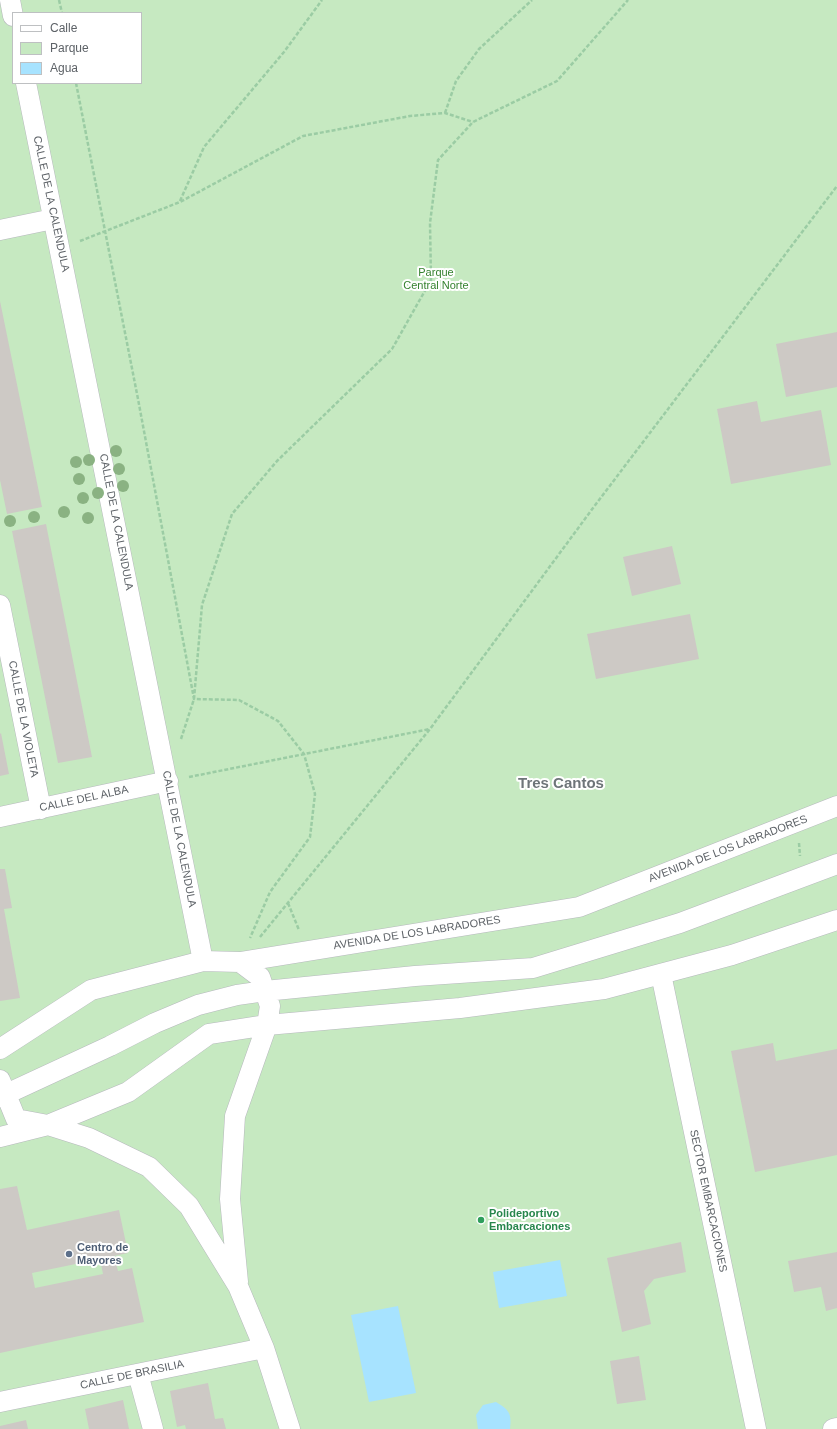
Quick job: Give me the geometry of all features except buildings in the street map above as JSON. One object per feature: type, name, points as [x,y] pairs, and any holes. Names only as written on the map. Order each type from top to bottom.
[{"type":"street","points":[[10,0],[12,12]]},
{"type":"street","name":"CALLE DE LA CALENDULA","points":[[26,84],[168,781],[203,961]]},
{"type":"street","points":[[0,230],[53,219]]},
{"type":"street","name":"CALLE DE LA VIOLETA","points":[[0,605],[41,809]]},
{"type":"street","name":"CALLE DEL ALBA","points":[[0,817],[168,781]]},
{"type":"street","name":"AVENIDA DE LOS LABRADORES","points":[[5,1046],[91,990],[203,961],[240,962],[579,907],[837,806]]},
{"type":"street","points":[[1,1087],[110,1046],[155,1023],[198,1005],[237,995],[265,991],[415,976],[533,968],[680,922],[837,864]]},
{"type":"street","points":[[0,1137],[48,1125],[128,1092],[209,1034],[267,1025],[460,1008],[604,989],[732,955],[836,920]]},
{"type":"street","points":[[238,1286],[230,1199],[235,1116],[267,1025],[270,1006],[260,977],[240,962]]},
{"type":"street","name":"SECTOR EMBARCACIONES","points":[[661,974],[756,1429]]},
{"type":"street","points":[[5,1046],[1,1087],[16,1119],[48,1125],[89,1138],[149,1167],[189,1206],[238,1286],[264,1348],[290,1429]]},
{"type":"street","name":"CALLE DE BRASILIA","points":[[0,1402],[264,1348]]},
{"type":"street","points":[[138,1374],[153,1429]]},
{"type":"street","points":[[833,1429],[837,1428]]},
{"type":"path","points":[[60,0],[62,12]]},
{"type":"path","points":[[180,202],[204,147],[284,52],[322,0]]},
{"type":"path","points":[[445,113],[456,81],[479,49],[532,0]]},
{"type":"path","points":[[180,744],[194,699],[202,605],[232,514],[277,461],[392,349],[431,280],[430,223],[438,160],[473,122],[557,82],[628,0]]},
{"type":"path","points":[[76,84],[138,399],[194,699]]},
{"type":"path","points":[[60,248],[180,202],[303,136],[410,116],[445,113],[473,122]]},
{"type":"path","points":[[240,962],[430,728],[598,502],[837,186]]},
{"type":"path","points":[[194,699],[239,700],[278,721],[304,754],[315,794],[310,837],[270,892],[240,962]]},
{"type":"path","points":[[168,781],[430,728]]},
{"type":"green space","name":"Parque Central Norte","points":[[0,0],[837,0],[837,1429],[0,1429]]},
{"type":"water","points":[[560,1260],[567,1296],[499,1308],[493,1272]]},
{"type":"water","points":[[398,1306],[416,1393],[369,1402],[351,1315]]},
{"type":"water","points":[[496,1402],[509,1412],[510,1429],[478,1429],[476,1415],[483,1405]]},
{"type":"place","name":"Polideportivo Embarcaciones","points":[[481,1220]]},
{"type":"place","name":"Centro de Mayores","points":[[69,1254]]},
{"type":"district","name":"Tres Cantos","points":[[561,784]]}]
